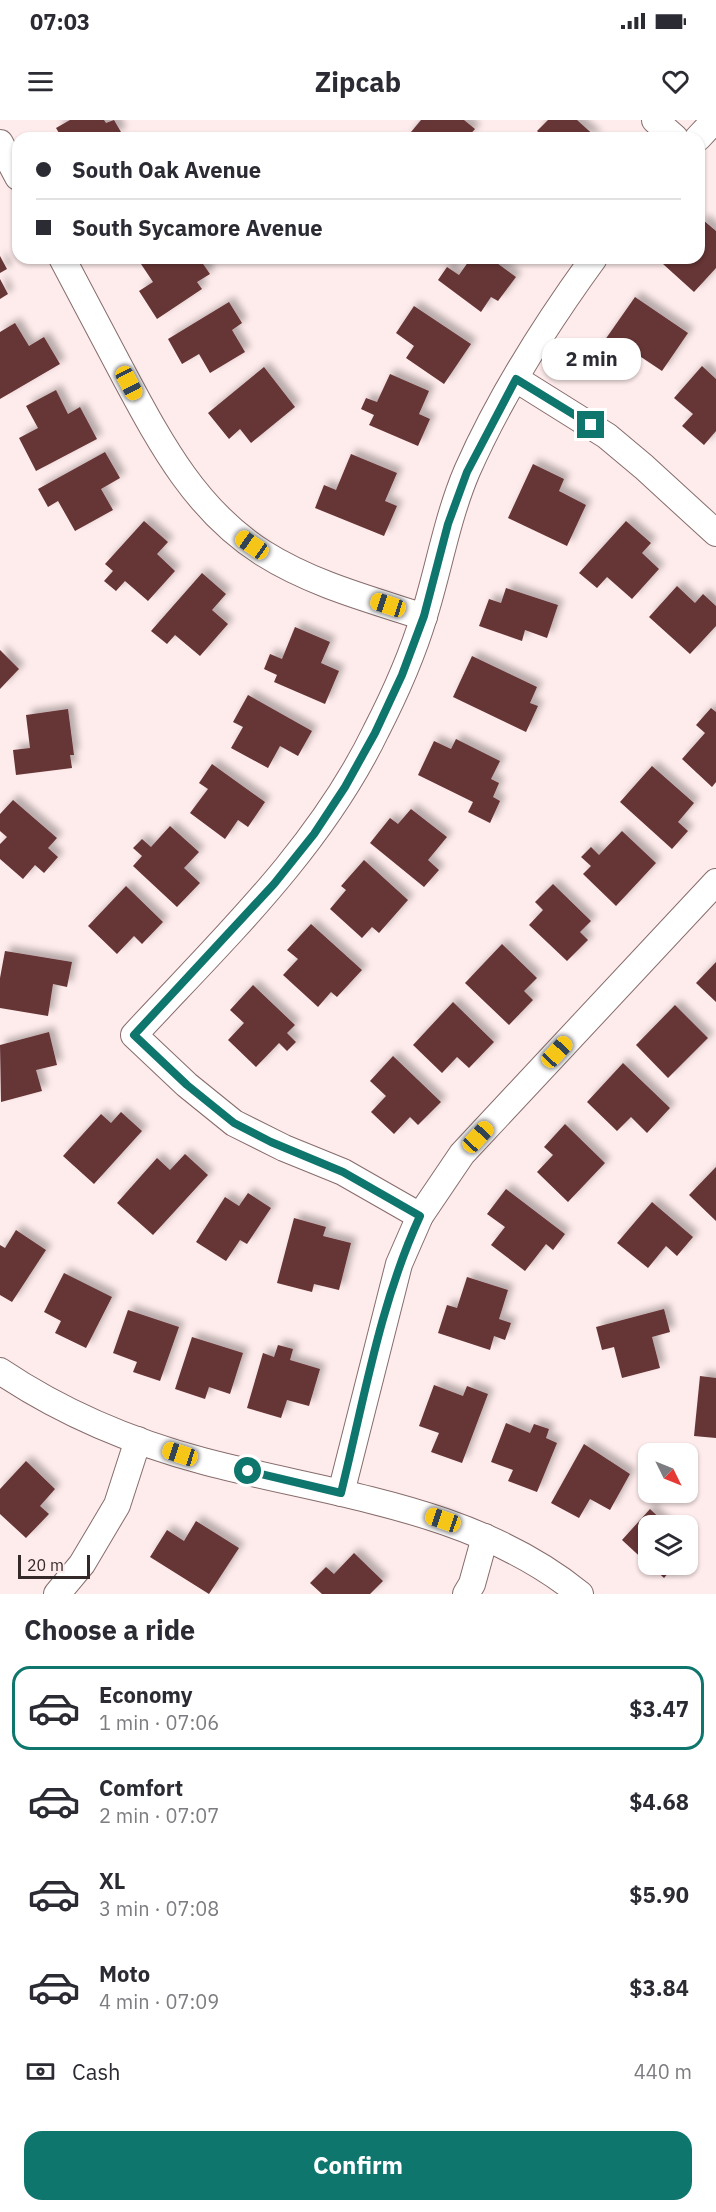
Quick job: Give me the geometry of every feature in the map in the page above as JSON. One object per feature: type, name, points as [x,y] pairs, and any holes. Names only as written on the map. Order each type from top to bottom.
[{"type":"street","points":[[655,120],[668,132]]},
{"type":"street","points":[[704,132],[715,120]]},
{"type":"street","points":[[0,143],[12,166]]},
{"type":"street","points":[[65,264],[162,446],[195,492],[224,523],[264,554],[299,573],[333,587],[424,616]]},
{"type":"street","points":[[420,1216],[343,1172],[266,1140],[234,1123],[196,1093],[134,1035],[274,884],[314,834],[345,787],[375,733],[402,675],[424,616],[448,524],[467,472],[516,379],[590,264]]},
{"type":"street","points":[[516,379],[607,436],[716,533]]},
{"type":"street","points":[[341,1493],[385,1313],[399,1264],[420,1216],[462,1154],[716,882]]},
{"type":"street","points":[[0,1371],[46,1399],[138,1440],[201,1460],[407,1508],[485,1537],[531,1561],[580,1594]]},
{"type":"street","points":[[57,1594],[82,1564],[117,1505],[138,1440]]},
{"type":"street","points":[[466,1594],[472,1584],[485,1537]]},
{"type":"building","points":[[70,120],[104,120],[106,123],[114,120],[121,132],[58,132],[56,128]]},
{"type":"building","points":[[421,120],[464,120],[475,129],[472,132],[411,132]]},
{"type":"building","points":[[548,120],[577,120],[590,132],[538,132]]},
{"type":"building","points":[[705,222],[716,231],[716,268],[694,292],[663,264],[705,264]]},
{"type":"building","points":[[0,256],[7,269],[0,273]]},
{"type":"building","points":[[141,264],[203,264],[210,274],[197,282],[202,289],[157,319],[139,291],[153,282]]},
{"type":"building","points":[[467,264],[498,264],[516,277],[498,301],[491,297],[481,312],[438,280],[447,267],[459,275]]},
{"type":"building","points":[[0,279],[8,294],[0,299]]},
{"type":"building","points":[[635,297],[688,333],[662,371],[635,353],[627,366],[600,347]]},
{"type":"building","points":[[229,302],[242,323],[232,330],[245,352],[210,373],[199,354],[182,364],[168,339]]},
{"type":"building","points":[[414,306],[471,344],[444,384],[406,358],[414,346],[396,333]]},
{"type":"building","points":[[15,323],[29,346],[44,337],[60,364],[0,399],[0,332]]},
{"type":"building","points":[[702,366],[716,379],[716,431],[704,445],[682,426],[693,414],[674,398]]},
{"type":"building","points":[[264,367],[295,407],[251,443],[240,429],[229,439],[208,413]]},
{"type":"building","points":[[390,374],[429,391],[419,414],[430,419],[418,446],[369,425],[374,415],[361,409],[366,398],[377,402]]},
{"type":"building","points":[[56,390],[68,414],[80,407],[97,439],[36,471],[19,438],[38,428],[26,406]]},
{"type":"building","points":[[105,452],[120,478],[101,489],[113,510],[75,531],[58,501],[48,507],[38,489]]},
{"type":"building","points":[[351,454],[397,473],[385,501],[397,506],[384,536],[315,508],[324,485],[336,490]]},
{"type":"building","points":[[533,464],[564,479],[559,491],[586,505],[567,546],[508,518]]},
{"type":"building","points":[[144,521],[168,542],[157,554],[175,571],[148,601],[125,581],[116,591],[104,581],[113,571],[105,564]]},
{"type":"building","points":[[626,521],[651,543],[642,553],[659,569],[632,599],[607,577],[597,588],[579,573]]},
{"type":"building","points":[[202,573],[226,594],[212,610],[228,624],[200,656],[175,635],[167,644],[151,631]]},
{"type":"building","points":[[677,586],[695,603],[703,594],[716,606],[716,626],[690,654],[649,617]]},
{"type":"building","points":[[506,588],[558,605],[547,638],[525,630],[522,641],[479,626],[489,599],[501,603]]},
{"type":"building","points":[[295,627],[330,642],[321,663],[339,671],[325,704],[274,682],[277,675],[264,669],[270,654],[282,659]]},
{"type":"building","points":[[0,650],[19,669],[0,689]]},
{"type":"building","points":[[472,656],[537,687],[530,703],[538,706],[526,732],[453,697]]},
{"type":"building","points":[[248,695],[312,731],[298,756],[280,746],[268,768],[231,748],[243,727],[233,722]]},
{"type":"building","points":[[711,708],[716,712],[716,782],[712,787],[682,759],[705,733],[696,725]]},
{"type":"building","points":[[68,709],[74,755],[70,755],[72,768],[16,775],[13,750],[30,748],[26,715]]},
{"type":"building","points":[[456,739],[500,761],[491,779],[499,783],[493,797],[500,801],[490,823],[468,812],[473,802],[418,775],[434,741],[451,749]]},
{"type":"building","points":[[212,764],[265,802],[248,827],[238,820],[225,839],[190,813],[208,789],[199,783]]},
{"type":"building","points":[[652,766],[694,803],[678,822],[688,831],[672,849],[620,802]]},
{"type":"building","points":[[13,800],[57,838],[48,848],[58,857],[44,873],[35,865],[23,879],[0,859],[0,844],[7,837],[0,831],[0,814]]},
{"type":"building","points":[[411,809],[447,837],[428,860],[439,870],[424,887],[370,843],[390,818],[398,824]]},
{"type":"building","points":[[170,826],[199,852],[184,868],[200,883],[177,907],[133,866],[142,856],[133,848],[142,839],[151,847]]},
{"type":"building","points":[[622,831],[656,863],[616,906],[583,874],[591,866],[581,857],[591,847],[599,855]]},
{"type":"building","points":[[364,860],[408,900],[379,933],[372,927],[362,938],[330,909],[346,890],[341,886]]},
{"type":"building","points":[[553,884],[591,921],[580,932],[588,940],[567,961],[529,925],[543,910],[535,902]]},
{"type":"building","points":[[126,886],[163,922],[142,944],[134,936],[117,954],[88,926]]},
{"type":"building","points":[[311,924],[362,970],[337,997],[331,992],[318,1007],[283,975],[298,959],[287,950]]},
{"type":"building","points":[[502,944],[537,978],[524,991],[533,1000],[509,1025],[465,983]]},
{"type":"building","points":[[5,951],[72,962],[67,987],[53,984],[48,1016],[0,1008],[0,978]]},
{"type":"building","points":[[716,962],[716,1002],[696,983]]},
{"type":"building","points":[[253,985],[295,1025],[287,1033],[296,1042],[287,1051],[279,1043],[256,1067],[228,1040],[244,1023],[230,1010]]},
{"type":"building","points":[[453,1002],[494,1042],[469,1068],[457,1057],[442,1073],[413,1045]]},
{"type":"building","points":[[675,1005],[708,1038],[668,1078],[636,1045]]},
{"type":"building","points":[[49,1032],[57,1065],[36,1070],[42,1091],[1,1102],[0,1045]]},
{"type":"building","points":[[393,1056],[441,1102],[418,1125],[410,1117],[394,1134],[371,1112],[386,1096],[370,1081]]},
{"type":"building","points":[[623,1063],[670,1108],[647,1133],[631,1117],[617,1131],[587,1102]]},
{"type":"building","points":[[121,1112],[142,1131],[94,1184],[63,1156],[101,1114],[111,1123]]},
{"type":"building","points":[[565,1124],[605,1163],[568,1202],[537,1172],[553,1155],[544,1147]]},
{"type":"building","points":[[185,1154],[208,1175],[153,1235],[117,1203],[157,1158],[170,1170]]},
{"type":"building","points":[[716,1167],[716,1221],[689,1195]]},
{"type":"building","points":[[506,1189],[565,1234],[553,1250],[546,1244],[525,1271],[491,1245],[505,1227],[487,1214]]},
{"type":"building","points":[[248,1193],[271,1208],[247,1244],[240,1240],[226,1261],[196,1242],[225,1197],[239,1206]]},
{"type":"building","points":[[652,1202],[693,1237],[677,1256],[666,1246],[648,1268],[617,1243]]},
{"type":"building","points":[[294,1218],[326,1227],[323,1236],[351,1243],[339,1290],[314,1284],[312,1292],[277,1283]]},
{"type":"building","points":[[16,1230],[46,1250],[12,1302],[0,1295],[0,1245],[5,1248]]},
{"type":"building","points":[[64,1273],[112,1297],[86,1348],[55,1333],[61,1321],[44,1312]]},
{"type":"building","points":[[467,1277],[508,1290],[499,1319],[511,1323],[505,1340],[494,1336],[490,1350],[438,1333],[447,1305],[457,1308]]},
{"type":"building","points":[[664,1309],[670,1332],[652,1337],[660,1368],[622,1378],[614,1347],[602,1350],[596,1327]]},
{"type":"building","points":[[128,1310],[179,1327],[160,1381],[133,1372],[137,1362],[113,1353]]},
{"type":"building","points":[[192,1337],[243,1353],[230,1394],[209,1387],[205,1399],[175,1389]]},
{"type":"building","points":[[278,1345],[293,1349],[290,1360],[320,1369],[309,1406],[287,1400],[281,1418],[247,1408],[263,1353],[274,1357]]},
{"type":"building","points":[[700,1376],[716,1378],[716,1438],[694,1436]]},
{"type":"building","points":[[434,1385],[463,1396],[467,1386],[488,1394],[462,1463],[431,1452],[439,1433],[419,1426]]},
{"type":"building","points":[[506,1423],[530,1433],[534,1424],[549,1429],[546,1438],[557,1443],[537,1492],[508,1481],[513,1470],[491,1462]]},
{"type":"building","points":[[584,1444],[630,1474],[610,1510],[590,1499],[579,1518],[551,1503]]},
{"type":"building","points":[[26,1461],[55,1489],[40,1506],[49,1514],[26,1538],[0,1514],[0,1489]]},
{"type":"building","points":[[650,1509],[656,1515],[645,1515]]},
{"type":"building","points":[[196,1521],[239,1548],[209,1594],[150,1557],[167,1530],[184,1541]]},
{"type":"building","points":[[638,1522],[638,1555],[622,1540]]},
{"type":"building","points":[[354,1553],[383,1581],[370,1594],[322,1594],[310,1583],[326,1567],[334,1574]]},
{"type":"route","points":[[248,1471],[341,1493],[385,1313],[399,1264],[420,1216],[369,1185],[284,1148],[234,1123],[213,1108],[134,1035],[274,884],[314,834],[345,787],[375,733],[402,675],[424,616],[448,524],[467,472],[488,427],[516,379],[591,425]]}]
